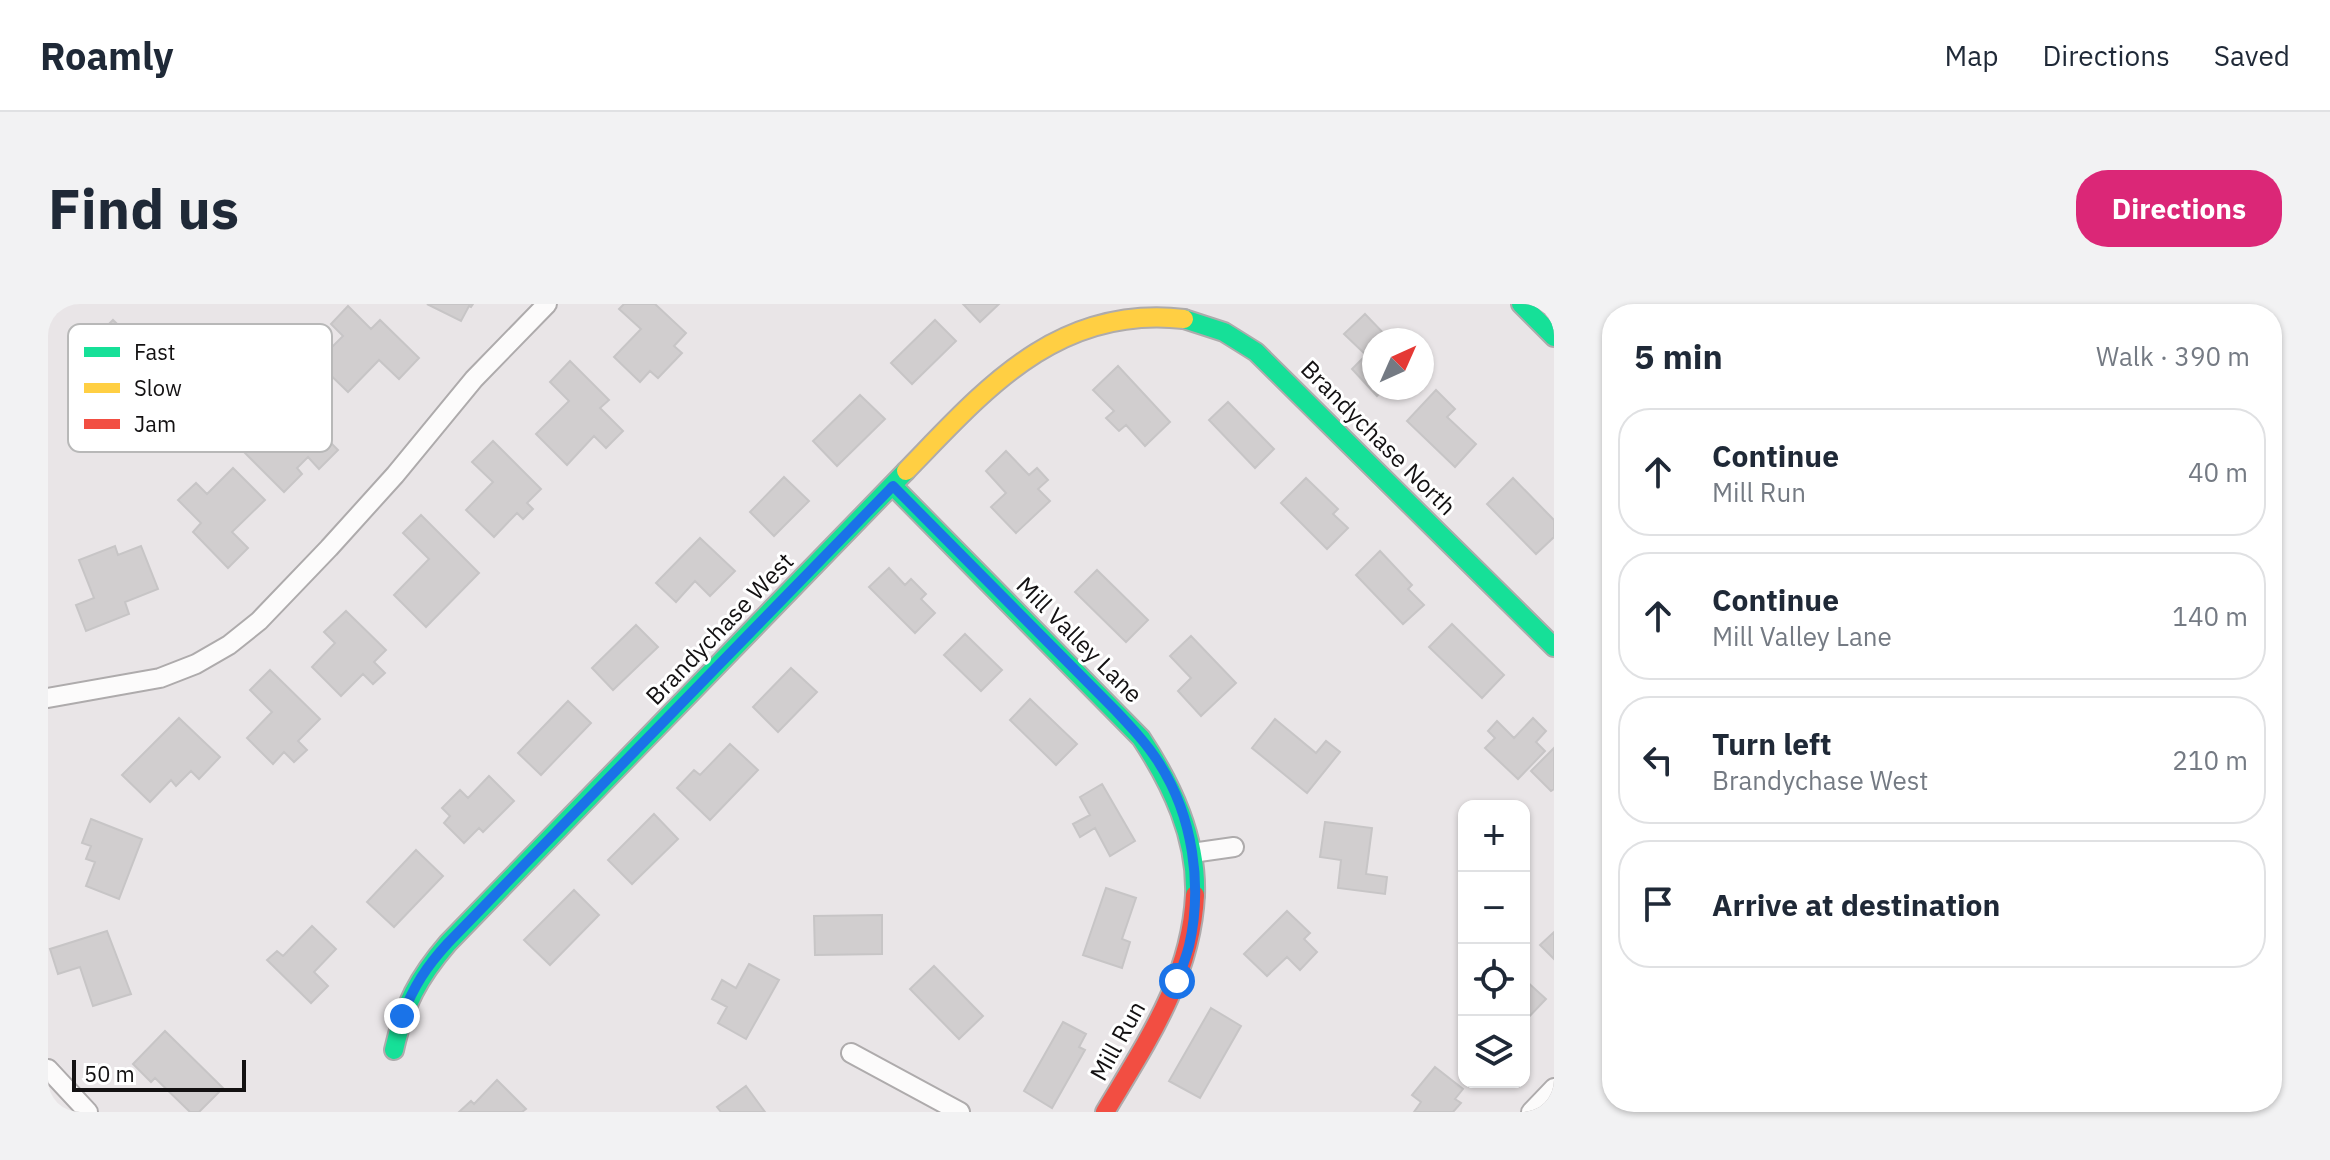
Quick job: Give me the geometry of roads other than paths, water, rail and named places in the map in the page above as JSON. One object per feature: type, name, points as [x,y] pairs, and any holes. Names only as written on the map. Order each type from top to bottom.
[{"type":"street","points":[[48,698],[160,678],[196,664],[229,645],[259,621],[329,548],[395,475],[474,379],[547,304]]},
{"type":"street","points":[[1521,304],[1554,337]]},
{"type":"street","name":"Brandychase West","points":[[394,1050],[413,987],[448,943],[1003,371],[1058,331],[1083,320],[1140,307]]},
{"type":"street","name":"Brandychase North","points":[[1140,307],[1194,319],[1224,332],[1256,352],[1554,647]]},
{"type":"street","name":"Mill Valley Lane","points":[[893,486],[1141,738],[1160,765],[1177,799],[1187,826],[1192,853]]},
{"type":"street","points":[[1192,853],[1234,847]]},
{"type":"street","name":"Mill Run","points":[[1105,1112],[1159,1018],[1189,947],[1195,909],[1192,853]]},
{"type":"street","points":[[851,1053],[960,1112]]},
{"type":"street","points":[[48,1069],[88,1112]]},
{"type":"street","points":[[1531,1112],[1554,1088]]}]
